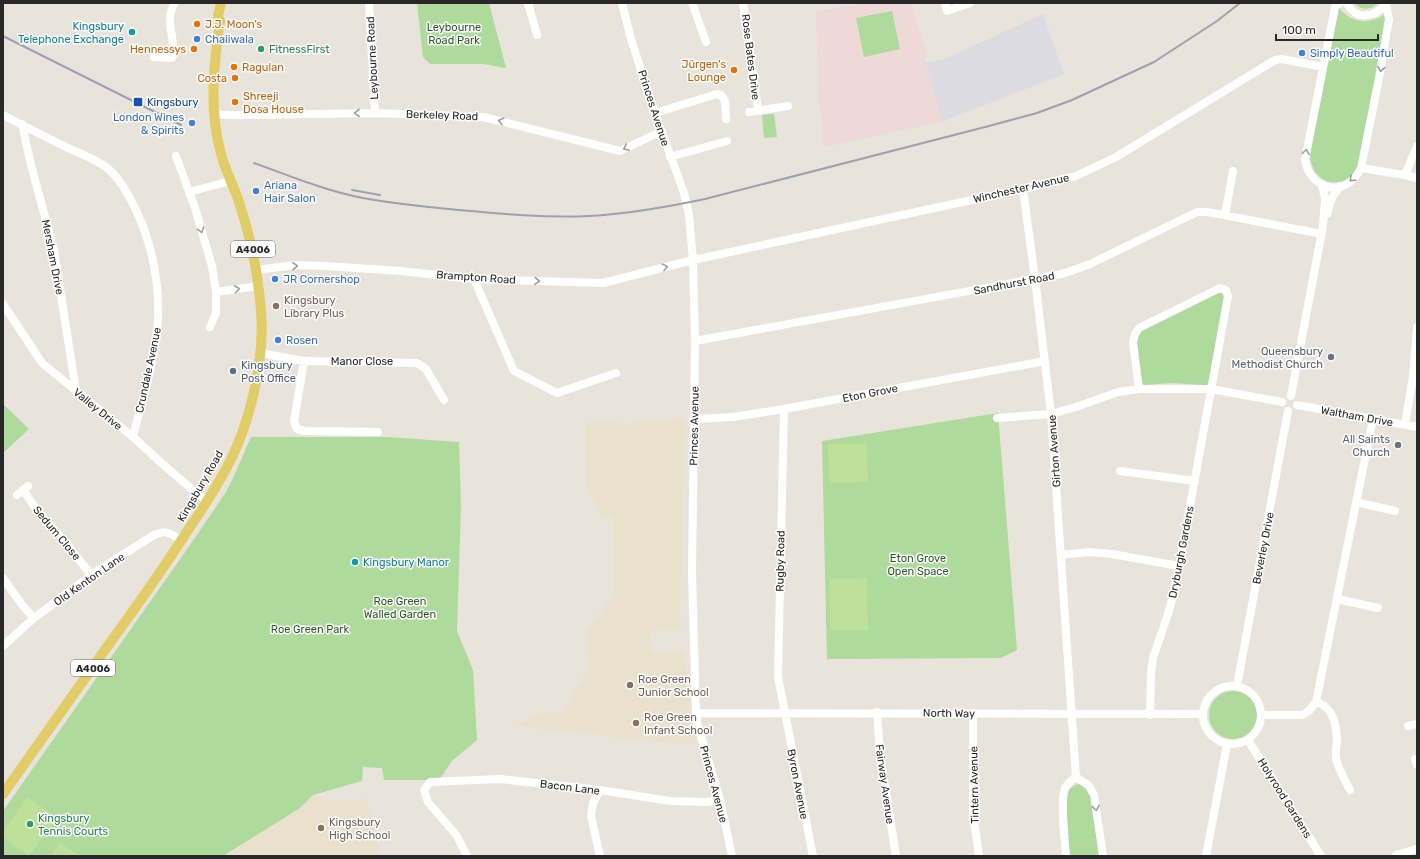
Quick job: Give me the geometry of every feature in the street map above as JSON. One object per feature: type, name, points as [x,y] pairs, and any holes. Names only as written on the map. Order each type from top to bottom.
[{"type":"main road","name":"Kingsbury Road","points":[[3,794],[139,604],[207,502],[227,467],[245,424],[254,393],[260,353],[261,314],[256,270],[253,250],[246,225],[220,149],[214,114],[216,61],[220,22],[218,16],[221,3]]},
{"type":"main road","name":"Kingsbury Road","points":[[220,22],[224,19],[228,3]]},
{"type":"street","points":[[154,57],[172,58],[174,50],[170,14],[174,3]]},
{"type":"street","name":"Leybourne Road","points":[[369,3],[374,113]]},
{"type":"street","points":[[528,3],[537,36]]},
{"type":"street","name":"Princes Avenue","points":[[622,3],[655,113],[684,193],[689,214],[693,260],[695,341],[692,572],[696,713],[697,722],[720,800],[732,856]]},
{"type":"street","points":[[692,3],[706,42]]},
{"type":"street","name":"Rose Bates Drive","points":[[743,3],[754,111],[788,106]]},
{"type":"street","points":[[945,3],[947,11],[970,3]]},
{"type":"street","points":[[1340,3],[1334,7],[1305,160],[1310,174],[1315,180],[1322,185],[1330,187],[1349,183],[1354,179],[1361,168],[1390,19],[1386,3]]},
{"type":"street","points":[[1347,3],[1353,11],[1360,15],[1368,16],[1381,10],[1386,3]]},
{"type":"street","name":"Winchester Avenue","points":[[693,260],[1023,189],[1076,176],[1116,157],[1275,60],[1282,59],[1323,67]]},
{"type":"street","points":[[655,113],[717,94],[721,95],[725,101],[726,120]]},
{"type":"street","name":"Berkeley Road","points":[[214,114],[374,113],[485,117],[620,151],[662,131]]},
{"type":"street","name":"Crundale Avenue","points":[[3,115],[92,159],[107,168],[121,183],[142,223],[153,258],[159,309],[157,335],[133,437]]},
{"type":"street","name":"Mersham Drive","points":[[22,124],[31,165],[54,250],[76,391]]},
{"type":"street","points":[[670,157],[727,141]]},
{"type":"street","points":[[1405,175],[1417,146]]},
{"type":"street","points":[[176,156],[212,266],[216,292],[216,313],[210,327]]},
{"type":"street","points":[[1361,168],[1417,178]]},
{"type":"street","points":[[1225,215],[1233,171]]},
{"type":"street","points":[[189,192],[230,181]]},
{"type":"street","points":[[1291,396],[1322,230],[1325,199],[1322,185]]},
{"type":"street","points":[[1322,230],[1332,200],[1340,186]]},
{"type":"street","name":"Girton Avenue","points":[[1023,189],[1051,414],[1076,777]]},
{"type":"street","name":"Sandhurst Road","points":[[695,341],[1062,274],[1088,266],[1197,212],[1208,212],[1322,230]]},
{"type":"street","name":"Brampton Road","points":[[256,270],[295,266],[325,266],[400,271],[474,279],[603,283],[693,260]]},
{"type":"street","points":[[474,279],[514,371],[557,393],[616,373]]},
{"type":"street","points":[[216,292],[258,286]]},
{"type":"street","name":"Dryburgh Gardens","points":[[1139,389],[1133,342],[1135,334],[1139,328],[1220,288],[1226,290],[1228,296],[1179,566],[1168,614],[1153,658],[1151,673],[1150,715]]},
{"type":"street","name":"Valley Drive","points":[[3,304],[42,363],[133,437],[166,468],[207,502]]},
{"type":"street","points":[[1405,424],[1417,327]]},
{"type":"street","name":"Manor Close","points":[[260,353],[304,361],[418,362],[426,369],[444,400]]},
{"type":"street","name":"Eton Grove","points":[[694,419],[734,416],[784,409],[1044,360]]},
{"type":"street","points":[[304,361],[294,417],[294,424],[297,429],[305,431],[378,432]]},
{"type":"street","points":[[997,418],[1051,414],[1118,392],[1139,389],[1211,389],[1282,402]]},
{"type":"street","points":[[1291,396],[1296,399],[1297,405],[1294,410],[1288,411],[1284,408],[1282,402],[1285,397],[1291,396]]},
{"type":"street","name":"Waltham Drive","points":[[1297,405],[1417,427]]},
{"type":"street","name":"Rugby Road","points":[[784,409],[778,677],[784,712]]},
{"type":"street","name":"Beverley Drive","points":[[1237,686],[1288,411]]},
{"type":"street","points":[[1262,715],[1302,715],[1309,711],[1316,702],[1338,599],[1373,419]]},
{"type":"street","points":[[1120,471],[1195,481]]},
{"type":"street","name":"Sedum Close","points":[[22,491],[39,513],[63,539],[91,575]]},
{"type":"street","points":[[1356,502],[1395,511]]},
{"type":"street","name":"Old Kenton Lane","points":[[3,646],[34,618],[91,575],[154,535],[161,532],[168,532],[182,541]]},
{"type":"street","points":[[1061,555],[1089,552],[1112,554],[1179,566]]},
{"type":"street","points":[[3,578],[23,606],[34,618]]},
{"type":"street","points":[[1338,599],[1378,608]]},
{"type":"street","points":[[1227,686],[1237,686],[1252,693],[1260,706],[1262,715],[1258,729],[1248,740],[1237,744],[1227,744],[1213,738],[1205,728],[1203,714],[1205,703],[1212,693],[1227,686]]},
{"type":"street","points":[[1316,702],[1322,704],[1330,710],[1334,721],[1337,740],[1336,758],[1350,790]]},
{"type":"street","name":"Byron Avenue","points":[[784,712],[813,856]]},
{"type":"street","name":"North Way","points":[[696,713],[877,712],[1150,715],[1203,714]]},
{"type":"street","name":"Fairway Avenue","points":[[877,712],[880,755],[896,856]]},
{"type":"street","name":"Tintern Avenue","points":[[973,713],[972,812],[979,856]]},
{"type":"street","points":[[1408,726],[1417,724]]},
{"type":"street","name":"Holyrood Gardens","points":[[1248,740],[1321,856]]},
{"type":"street","points":[[1206,856],[1227,744]]},
{"type":"street","points":[[1066,856],[1063,794],[1066,787],[1076,777],[1089,786],[1094,795],[1103,856]]},
{"type":"street","name":"Bacon Lane","points":[[467,856],[457,836],[428,802],[424,790],[430,782],[500,779],[600,790],[670,801],[706,802],[720,800]]},
{"type":"street","points":[[600,790],[593,803],[591,816],[600,856]]},
{"type":"street","points":[[1396,855],[1417,849]]},
{"type":"shaded area","points":[[866,3],[911,3],[927,54],[925,62],[942,122],[824,147],[818,93],[816,11]]},
{"type":"shaded area","points":[[1043,14],[1064,74],[942,122],[925,62],[944,59]]},
{"type":"shaded area","points":[[685,419],[680,611],[681,628],[650,632],[652,654],[683,651],[696,744],[680,744],[514,726],[539,713],[563,712],[588,672],[587,631],[614,594],[613,516],[602,518],[587,488],[585,424],[616,420],[620,424],[631,424],[634,421]]},
{"type":"shaded area","name":"Kingsbury High School","points":[[313,795],[327,800],[366,799],[381,856],[223,856],[300,808]]},
{"type":"green space","name":"Leybourne Road Park","points":[[417,3],[489,3],[506,68],[483,64],[430,64],[423,57]]},
{"type":"green space","points":[[1354,3],[1378,3],[1366,9],[1357,6]]},
{"type":"green space","points":[[1339,8],[1349,17],[1360,21],[1372,20],[1384,15],[1387,18],[1359,165],[1353,174],[1345,180],[1329,182],[1322,179],[1316,172],[1312,164],[1310,153]]},
{"type":"green space","points":[[892,11],[900,49],[864,57],[856,18]]},
{"type":"green space","points":[[774,114],[777,137],[764,138],[762,115]]},
{"type":"green space","points":[[1217,293],[1221,293],[1225,297],[1210,381],[1207,385],[1172,383],[1144,385],[1140,382],[1136,346],[1140,333],[1145,328]]},
{"type":"green space","points":[[3,404],[29,429],[3,453]]},
{"type":"green space","name":"Eton Grove Open Space","points":[[998,413],[1017,650],[1001,658],[827,659],[822,441]]},
{"type":"green space","name":"Roe Green Park","points":[[251,437],[388,437],[459,442],[461,505],[457,631],[473,670],[477,740],[452,761],[439,780],[384,780],[382,768],[363,767],[362,781],[313,795],[300,808],[223,856],[3,856],[3,811],[226,492]]},
{"type":"green space","points":[[828,444],[867,444],[868,482],[829,483]]},
{"type":"green space","points":[[867,578],[868,630],[830,630],[829,579]]},
{"type":"green space","points":[[1228,691],[1238,691],[1250,698],[1257,710],[1257,720],[1250,732],[1238,739],[1228,739],[1220,735],[1213,728],[1209,720],[1209,710],[1213,702],[1220,695]]},
{"type":"green space","points":[[1080,784],[1085,787],[1091,797],[1100,856],[1069,856],[1066,796],[1071,788]]},
{"type":"green space","name":"Kingsbury Tennis Courts","points":[[28,797],[57,818],[29,856],[3,837],[3,831]]},
{"type":"green space","points":[[60,843],[80,856],[51,856]]},
{"type":"railway","points":[[254,163],[308,183],[349,195],[411,205],[540,216],[589,216],[647,210],[705,199],[1037,113],[1072,100],[1154,62],[1217,21],[1240,3]]},
{"type":"railway","points":[[3,36],[181,125]]},
{"type":"railway","points":[[352,190],[380,195]]},
{"type":"place","name":"J.J. Moon's","points":[[197,24]]},
{"type":"place","name":"Kingsbury Telephone Exchange","points":[[132,32]]},
{"type":"place","name":"Chaiiwala","points":[[197,39]]},
{"type":"place","name":"Hennessys","points":[[194,49]]},
{"type":"place","name":"FitnessFirst","points":[[261,49]]},
{"type":"place","name":"Simply Beautiful","points":[[1302,53]]},
{"type":"place","name":"Ragulan","points":[[234,67]]},
{"type":"place","name":"Jürgen's Lounge","points":[[734,70]]},
{"type":"place","name":"Costa","points":[[235,78]]},
{"type":"place","name":"Kingsbury","points":[[138,102]]},
{"type":"place","name":"Shreeji Dosa House","points":[[235,102]]},
{"type":"place","name":"London Wines & Spirits","points":[[192,123]]},
{"type":"place","name":"Ariana Hair Salon","points":[[256,191]]},
{"type":"place","name":"JR Cornershop","points":[[275,279]]},
{"type":"place","name":"Kingsbury Library Plus","points":[[276,306]]},
{"type":"place","name":"Rosen","points":[[278,340]]},
{"type":"place","name":"Queensbury Methodist Church","points":[[1331,357]]},
{"type":"place","name":"Kingsbury Post Office","points":[[233,371]]},
{"type":"place","name":"All Saints Church","points":[[1398,445]]},
{"type":"place","name":"Kingsbury Manor","points":[[355,562]]},
{"type":"place","name":"Roe Green Junior School","points":[[630,685]]},
{"type":"place","name":"Roe Green Infant School","points":[[636,723]]},
{"type":"place","name":"Kingsbury Tennis Courts","points":[[30,824]]},
{"type":"place","name":"Kingsbury High School","points":[[321,828]]},
{"type":"park label","name":"Roe Green Walled Garden","points":[[400,607]]}]
